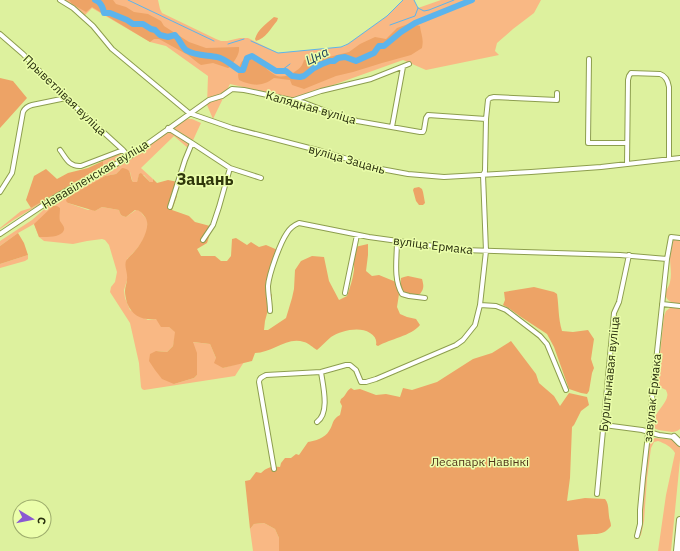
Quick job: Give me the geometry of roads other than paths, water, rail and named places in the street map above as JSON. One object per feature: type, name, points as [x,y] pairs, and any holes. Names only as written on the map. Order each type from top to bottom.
[{"type":"highway","points":[[680,434],[674,437],[680,442]]},
{"type":"highway","points":[[677,551],[680,520]]},
{"type":"street","name":"вуліца Зацань","points":[[60,0],[93,26],[112,49],[189,113],[232,128],[321,151],[381,169],[408,174],[444,177],[554,171],[680,158]]},
{"type":"street","name":"Прыветлівая вуліца","points":[[0,34],[23,54],[66,98],[129,157]]},
{"type":"street","points":[[589,59],[588,143],[627,144]]},
{"type":"street","points":[[294,101],[321,91],[371,79],[409,64]]},
{"type":"street","points":[[392,127],[402,67]]},
{"type":"street","points":[[628,164],[628,76],[631,73],[660,74],[664,75],[668,82],[669,159]]},
{"type":"street","name":"Калядная вуліца","points":[[189,113],[209,100],[222,96],[232,89],[244,90],[310,105],[357,121],[420,132],[423,132],[428,115],[486,119]]},
{"type":"street","points":[[274,469],[259,382],[261,378],[266,375],[321,372],[350,365],[356,370],[362,382],[366,382],[456,345],[475,325],[480,305],[486,251],[483,175],[485,171],[486,119],[488,102],[491,98],[557,100],[558,93]]},
{"type":"street","points":[[0,192],[12,173],[24,110],[32,105],[66,98]]},
{"type":"street","name":"Нававіленская вуліца","points":[[0,234],[56,196],[129,157],[189,113]]},
{"type":"street","points":[[168,128],[230,168],[261,178]]},
{"type":"street","points":[[170,207],[192,143]]},
{"type":"street","points":[[60,150],[70,164],[81,166],[123,150]]},
{"type":"street","points":[[203,240],[213,225],[230,168]]},
{"type":"street","name":"вуліца Ермака","points":[[270,311],[268,290],[269,278],[278,250],[286,233],[299,223],[357,235],[464,250],[629,256],[667,259]]},
{"type":"street","points":[[345,293],[357,235]]},
{"type":"street","name":"завулак Ермака","points":[[637,536],[640,524],[648,431],[670,237],[680,238]]},
{"type":"street","points":[[397,241],[396,277],[398,287],[402,294],[425,298]]},
{"type":"street","name":"Бурштынавая вуліца","points":[[597,494],[614,313],[619,302],[629,256]]},
{"type":"street","points":[[662,304],[680,306]]},
{"type":"street","points":[[480,305],[496,306],[506,310],[540,336],[547,344],[566,390]]},
{"type":"street","points":[[317,422],[321,419],[324,413],[325,402],[321,372]]},
{"type":"street","points":[[604,425],[648,431],[659,435],[674,437]]},
{"type":"waterway","name":"Цна","points":[[95,0],[99,2],[104,13],[110,13],[133,24],[143,24],[155,30],[160,35],[168,37],[175,35],[185,49],[190,52],[220,58],[239,70],[243,70],[247,58],[252,56],[276,71],[286,71],[292,76],[300,77],[304,76],[314,68],[330,61],[334,61],[338,58],[345,57],[356,61],[374,53],[379,46],[384,46],[415,23],[472,0]]},
{"type":"waterway","points":[[128,0],[214,41]]},
{"type":"waterway","points":[[251,41],[278,53],[341,47],[348,44],[387,16],[403,0]]},
{"type":"waterway","points":[[414,0],[418,8],[424,11],[454,0]]},
{"type":"waterway","points":[[390,25],[415,16],[418,8]]},
{"type":"waterway","points":[[228,44],[244,39]]},
{"type":"waterway","points":[[282,70],[290,64]]},
{"type":"district","name":"Зацань","points":[[205,179]]},
{"type":"park label","name":"Лесапарк Навінкі","points":[[480,461]]}]
